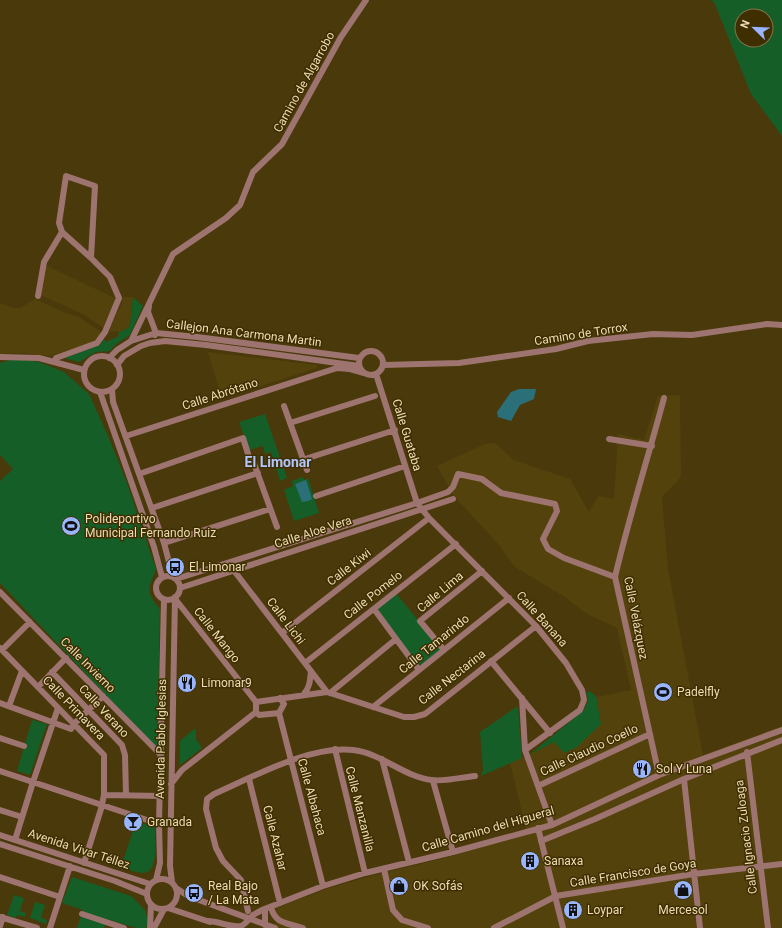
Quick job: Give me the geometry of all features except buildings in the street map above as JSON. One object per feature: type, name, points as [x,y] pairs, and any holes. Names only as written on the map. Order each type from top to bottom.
[{"type":"street","name":"Camino de Algarrobo","points":[[131,341],[174,254],[226,218],[240,205],[253,172],[282,144],[341,37],[366,0]]},
{"type":"street","points":[[54,362],[56,358],[97,343],[105,332],[119,298],[110,277],[62,232],[60,223],[66,176],[95,186],[91,258]]},
{"type":"street","points":[[38,296],[44,262],[62,232]]},
{"type":"street","name":"Camino de Algarrobo","points":[[152,296],[148,312],[156,333]]},
{"type":"street","name":"Camino de Torrox","points":[[383,365],[459,363],[556,349],[602,340],[653,334],[692,335],[767,324],[782,325]]},
{"type":"street","points":[[150,343],[156,333]]},
{"type":"street","name":"Callejon Ana Carmona Martin","points":[[108,358],[131,341],[156,333],[359,358]]},
{"type":"street","name":"Callejon Ana Carmona Martin","points":[[117,365],[124,356],[141,346],[165,341],[206,345],[359,366]]},
{"type":"street","points":[[372,350],[382,356],[383,365],[382,369],[376,374],[370,375],[364,373],[359,366],[359,358],[367,351],[372,350]]},
{"type":"street","points":[[103,356],[114,361],[117,365],[119,378],[112,389],[100,392],[94,391],[85,382],[84,370],[87,364],[96,357],[103,356]]},
{"type":"street","points":[[0,357],[39,358],[84,370]]},
{"type":"street","points":[[322,360],[324,367],[322,373]]},
{"type":"street","name":"Calle Abrótano","points":[[126,436],[336,368],[350,369],[364,373]]},
{"type":"street","name":"Calle Guataba","points":[[376,374],[395,430],[405,466],[420,506]]},
{"type":"street","points":[[112,389],[113,402],[152,508],[175,578],[180,588],[176,599],[164,599],[160,597],[156,589],[156,584],[162,577],[168,576],[175,578]]},
{"type":"street","points":[[100,392],[154,547],[162,577]]},
{"type":"street","points":[[290,423],[375,396]]},
{"type":"street","name":"Calle Velázquez","points":[[660,775],[615,577],[664,398]]},
{"type":"street","points":[[284,406],[302,460],[307,470]]},
{"type":"street","points":[[302,460],[395,430]]},
{"type":"street","points":[[139,474],[243,438],[249,457],[252,458],[258,473],[277,527]]},
{"type":"street","points":[[609,438],[652,446]]},
{"type":"street","points":[[316,496],[405,466]]},
{"type":"street","points":[[152,508],[258,473]]},
{"type":"street","name":"Calle Aloe Vera","points":[[180,588],[420,506],[448,492],[453,487],[458,474],[482,479],[501,492],[555,504],[557,511],[543,539],[548,549],[564,558],[615,577]]},
{"type":"street","name":"Calle Aloe Vera","points":[[175,578],[228,564],[420,506],[453,499]]},
{"type":"street","name":"Calle Banana","points":[[420,506],[429,518],[536,626],[566,663],[582,690],[584,700],[580,710],[525,750]]},
{"type":"street","points":[[164,543],[270,509]]},
{"type":"street","name":"Calle Kiwi","points":[[282,633],[429,518]]},
{"type":"street","name":"Calle Pomelo","points":[[305,663],[456,544]]},
{"type":"street","name":"Calle Lichi","points":[[228,564],[329,692]]},
{"type":"street","name":"Calle Lima","points":[[444,650],[420,620],[482,571]]},
{"type":"street","name":"Calle Invierno","points":[[0,592],[161,755]]},
{"type":"street","name":"Calle Tamarindo","points":[[373,707],[509,598]]},
{"type":"street","name":"Avenida Pablo Iglesias","points":[[156,880],[159,866],[164,599]]},
{"type":"street","name":"Avenida Pablo Iglesias","points":[[174,885],[170,866],[171,766],[176,599]]},
{"type":"street","name":"Calle Mango","points":[[176,599],[256,702]]},
{"type":"street","points":[[374,609],[419,670]]},
{"type":"street","points":[[175,621],[179,617],[190,618]]},
{"type":"street","points":[[1,649],[30,622]]},
{"type":"street","name":"Calle Nectarina","points":[[256,702],[304,694],[329,692],[404,717],[414,717],[425,714],[536,626]]},
{"type":"street","points":[[329,692],[396,639]]},
{"type":"street","name":"Calle Primavera","points":[[1,649],[104,755],[104,795],[84,863]]},
{"type":"street","points":[[38,687],[66,658]]},
{"type":"street","points":[[491,661],[550,733]]},
{"type":"street","points":[[9,706],[22,671]]},
{"type":"street","points":[[304,694],[308,690],[311,671]]},
{"type":"street","name":"Calle Verano","points":[[52,672],[122,745],[125,755],[126,795]]},
{"type":"street","points":[[0,703],[71,729],[74,724],[103,696]]},
{"type":"street","name":"Calle Albahaca","points":[[280,698],[284,704],[279,713],[324,886]]},
{"type":"street","points":[[522,698],[525,750],[552,825]]},
{"type":"street","points":[[256,702],[256,712]]},
{"type":"street","points":[[15,840],[58,708]]},
{"type":"street","points":[[256,712],[259,715],[279,713]]},
{"type":"street","points":[[171,784],[182,770],[256,712]]},
{"type":"street","name":"Calle Camino del Higueral","points":[[208,921],[216,921],[233,926],[241,925],[254,915],[266,909],[324,886],[365,873],[453,852],[552,825],[660,775],[782,730]]},
{"type":"street","name":"Calle Claudio Coello","points":[[538,786],[650,734]]},
{"type":"street","points":[[0,738],[24,746]]},
{"type":"street","name":"Calle Camino del Higueral","points":[[541,841],[595,819],[684,779],[782,740]]},
{"type":"street","name":"Calle Ignacio Zuloaga","points":[[745,744],[748,754],[768,928]]},
{"type":"street","points":[[248,912],[241,880],[223,861],[216,848],[206,810],[207,799],[214,794],[290,760],[335,749],[354,750],[382,759],[412,775],[433,781],[475,776]]},
{"type":"street","name":"Calle Manzanilla","points":[[335,749],[365,873]]},
{"type":"street","points":[[382,759],[408,862]]},
{"type":"street","points":[[171,766],[176,770],[182,770]]},
{"type":"street","points":[[0,771],[159,824]]},
{"type":"street","name":"Calle Azahar","points":[[249,779],[280,903]]},
{"type":"street","points":[[684,779],[700,928]]},
{"type":"street","points":[[433,781],[453,852]]},
{"type":"street","points":[[104,795],[160,796]]},
{"type":"street","points":[[0,810],[22,817]]},
{"type":"street","points":[[538,828],[564,928]]},
{"type":"street","name":"Avenida Vivar Téllez","points":[[0,835],[150,884]]},
{"type":"street","name":"Avenida Vivar Téllez","points":[[0,844],[115,881],[147,894]]},
{"type":"street","name":"Calle Francisco de Goya","points":[[494,928],[556,896],[694,874],[782,864]]},
{"type":"street","points":[[50,928],[70,866]]},
{"type":"street","points":[[384,869],[393,910],[402,920],[428,928]]},
{"type":"street","points":[[0,877],[60,897]]},
{"type":"street","points":[[227,928],[166,909],[158,909],[151,905],[147,898],[150,884],[156,880],[164,879],[188,896],[249,920],[275,928]]},
{"type":"street","points":[[154,928],[166,909],[172,906],[177,898],[174,885]]},
{"type":"street","points":[[150,928],[151,905]]},
{"type":"street","points":[[265,925],[266,909]]},
{"type":"street","points":[[266,909],[273,914],[277,920],[302,928]]},
{"type":"street","name":"Calle Camino del Higueral","points":[[240,916],[248,912],[266,909]]},
{"type":"street","points":[[82,914],[120,928]]},
{"type":"street","points":[[0,926],[1,917],[24,926],[37,928]]},
{"type":"street","points":[[11,928],[13,921]]},
{"type":"shaded area","points":[[45,265],[117,299],[105,329],[83,314],[40,295]]},
{"type":"shaded area","points":[[123,297],[133,297],[130,325],[128,328],[118,333],[117,331],[110,332],[110,328],[122,303]]},
{"type":"shaded area","points":[[35,299],[63,312],[79,317],[103,333],[96,341],[50,356],[24,353],[0,354],[0,303],[14,308],[20,308]]},
{"type":"shaded area","points":[[208,352],[317,365],[317,368],[222,399]]},
{"type":"shaded area","points":[[680,395],[681,477],[662,497],[668,568],[703,755],[782,726],[782,928],[275,928],[276,908],[329,888],[449,857],[527,833],[510,763],[554,742],[601,724],[596,697],[631,690],[617,628],[587,614],[565,597],[515,567],[498,544],[453,495],[437,466],[485,444],[495,443],[514,460],[570,479],[589,512],[598,496],[614,499],[618,434],[644,440],[658,396]]},
{"type":"green space","points":[[710,0],[782,0],[782,136],[751,94],[714,2]]},
{"type":"green space","points":[[133,297],[143,306],[130,335],[116,344],[110,351],[96,352],[79,362],[64,358],[100,345],[104,339],[106,342],[119,336],[118,333],[128,328],[130,325]]},
{"type":"green space","name":"Polideportivo Municipal Fernando Ruiz","points":[[14,359],[39,362],[64,372],[89,394],[127,483],[156,569],[149,590],[152,598],[160,609],[157,749],[0,583],[0,481],[13,469],[0,455],[0,363]]},
{"type":"green space","points":[[265,414],[287,478],[280,481],[271,452],[265,454],[263,446],[249,450],[239,422]]},
{"type":"green space","points":[[303,477],[304,480],[308,478],[319,513],[294,521],[284,490],[293,486],[292,481]]},
{"type":"green space","points":[[396,593],[442,650],[419,668],[376,610]]},
{"type":"green space","points":[[589,691],[596,696],[601,724],[577,747],[564,753],[554,742],[529,755],[584,710],[588,700],[586,693]]},
{"type":"green space","points":[[518,706],[522,758],[481,776],[483,770],[480,732]]},
{"type":"green space","points":[[32,720],[47,724],[30,775],[17,771]]},
{"type":"green space","points":[[194,729],[196,730],[196,739],[202,748],[180,765],[180,741]]},
{"type":"green space","points":[[136,821],[155,828],[154,862],[152,868],[148,872],[143,873],[121,867]]},
{"type":"green space","points":[[72,877],[131,896],[145,910],[148,920],[146,928],[136,928],[107,919],[104,928],[77,928],[83,910],[62,903]]},
{"type":"green space","points":[[14,895],[24,898],[20,911],[26,913],[25,917],[17,915],[16,918],[7,915]]},
{"type":"green space","points":[[35,902],[45,905],[41,918],[47,920],[46,924],[30,918]]},
{"type":"water","points":[[519,389],[536,389],[534,399],[520,405],[511,421],[498,417],[497,412],[511,392]]},
{"type":"water","points":[[306,480],[312,499],[302,502],[295,484]]},
{"type":"place","name":"Polideportivo Municipal Fernando Ruiz","points":[[71,526]]},
{"type":"place","name":"El Limonar","points":[[175,567]]},
{"type":"place","name":"Limonar9","points":[[187,683]]},
{"type":"place","name":"Padelfly","points":[[663,692]]},
{"type":"place","name":"Sol Y Luna","points":[[642,769]]},
{"type":"place","name":"Granada","points":[[133,822]]},
{"type":"place","name":"Sanaxa","points":[[530,861]]},
{"type":"place","name":"OK Sofás","points":[[399,886]]},
{"type":"place","name":"Mercesol","points":[[683,890]]},
{"type":"place","name":"Real Bajo / La Mata","points":[[194,893]]},
{"type":"place","name":"Loypar","points":[[573,910]]},
{"type":"district","name":"El Limonar","points":[[278,462]]}]
